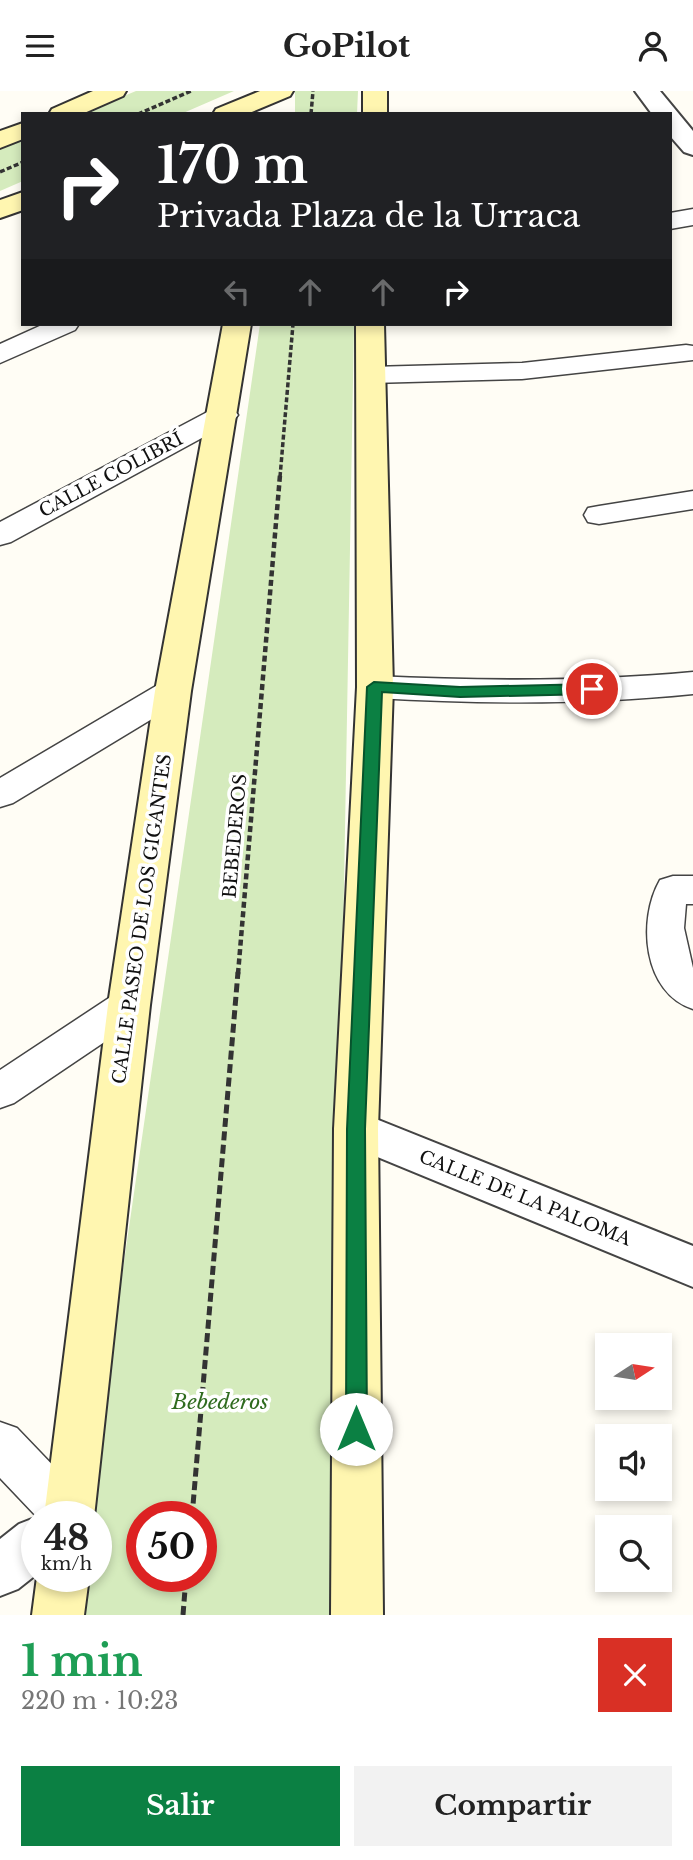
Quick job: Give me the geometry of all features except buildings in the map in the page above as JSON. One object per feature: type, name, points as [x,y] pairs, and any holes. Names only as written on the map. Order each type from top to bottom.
[{"type":"main road","points":[[66,112],[114,91]]},
{"type":"main road","points":[[375,91],[376,112]]},
{"type":"main road","points":[[234,112],[267,101]]},
{"type":"main road","points":[[0,140],[21,131]]},
{"type":"main road","points":[[0,210],[21,201]]},
{"type":"main road","name":"CALLE PASEO DE LOS GIGANTES","points":[[71,1501],[129,1005],[173,691],[237,326]]},
{"type":"main road","points":[[357,1615],[356,1129],[374,687],[370,326]]},
{"type":"main road","points":[[58,1615],[61,1592]]},
{"type":"street","points":[[646,91],[663,112]]},
{"type":"street","points":[[672,122],[693,147]]},
{"type":"street","points":[[672,221],[693,217]]},
{"type":"street","points":[[0,355],[61,326]]},
{"type":"street","points":[[371,375],[522,371],[686,353]]},
{"type":"street","name":"CALLE COLIBRÍ","points":[[0,535],[223,415]]},
{"type":"street","points":[[599,515],[693,500]]},
{"type":"street","points":[[374,687],[460,692],[645,688],[693,683]]},
{"type":"street","points":[[0,794],[173,691]]},
{"type":"street","points":[[693,890],[673,890],[668,900],[667,922],[671,964],[677,976],[693,994]]},
{"type":"street","points":[[0,1091],[129,1005]]},
{"type":"street","name":"CALLE DE LA PALOMA","points":[[356,1129],[693,1267]]},
{"type":"street","points":[[0,1444],[54,1501]]},
{"type":"street","points":[[0,1571],[21,1555]]},
{"type":"path","points":[[143,112],[191,91]]},
{"type":"path","points":[[311,112],[313,91]]},
{"type":"path","points":[[0,172],[21,163]]},
{"type":"path","name":"BEBEDEROS","points":[[192,1501],[293,326]]},
{"type":"path","points":[[183,1615],[185,1592]]},
{"type":"green space","points":[[136,91],[234,91],[186,112],[86,112]]},
{"type":"green space","points":[[295,91],[358,91],[357,112],[295,112]]},
{"type":"green space","points":[[21,139],[21,182],[0,191],[0,147]]},
{"type":"green space","name":"Bebederos","points":[[260,326],[354,326],[331,1615],[73,1615],[77,1592],[112,1592],[112,1501],[89,1501]]},
{"type":"route","points":[[356,1429],[356,1129],[374,687],[460,692],[592,689]]}]
